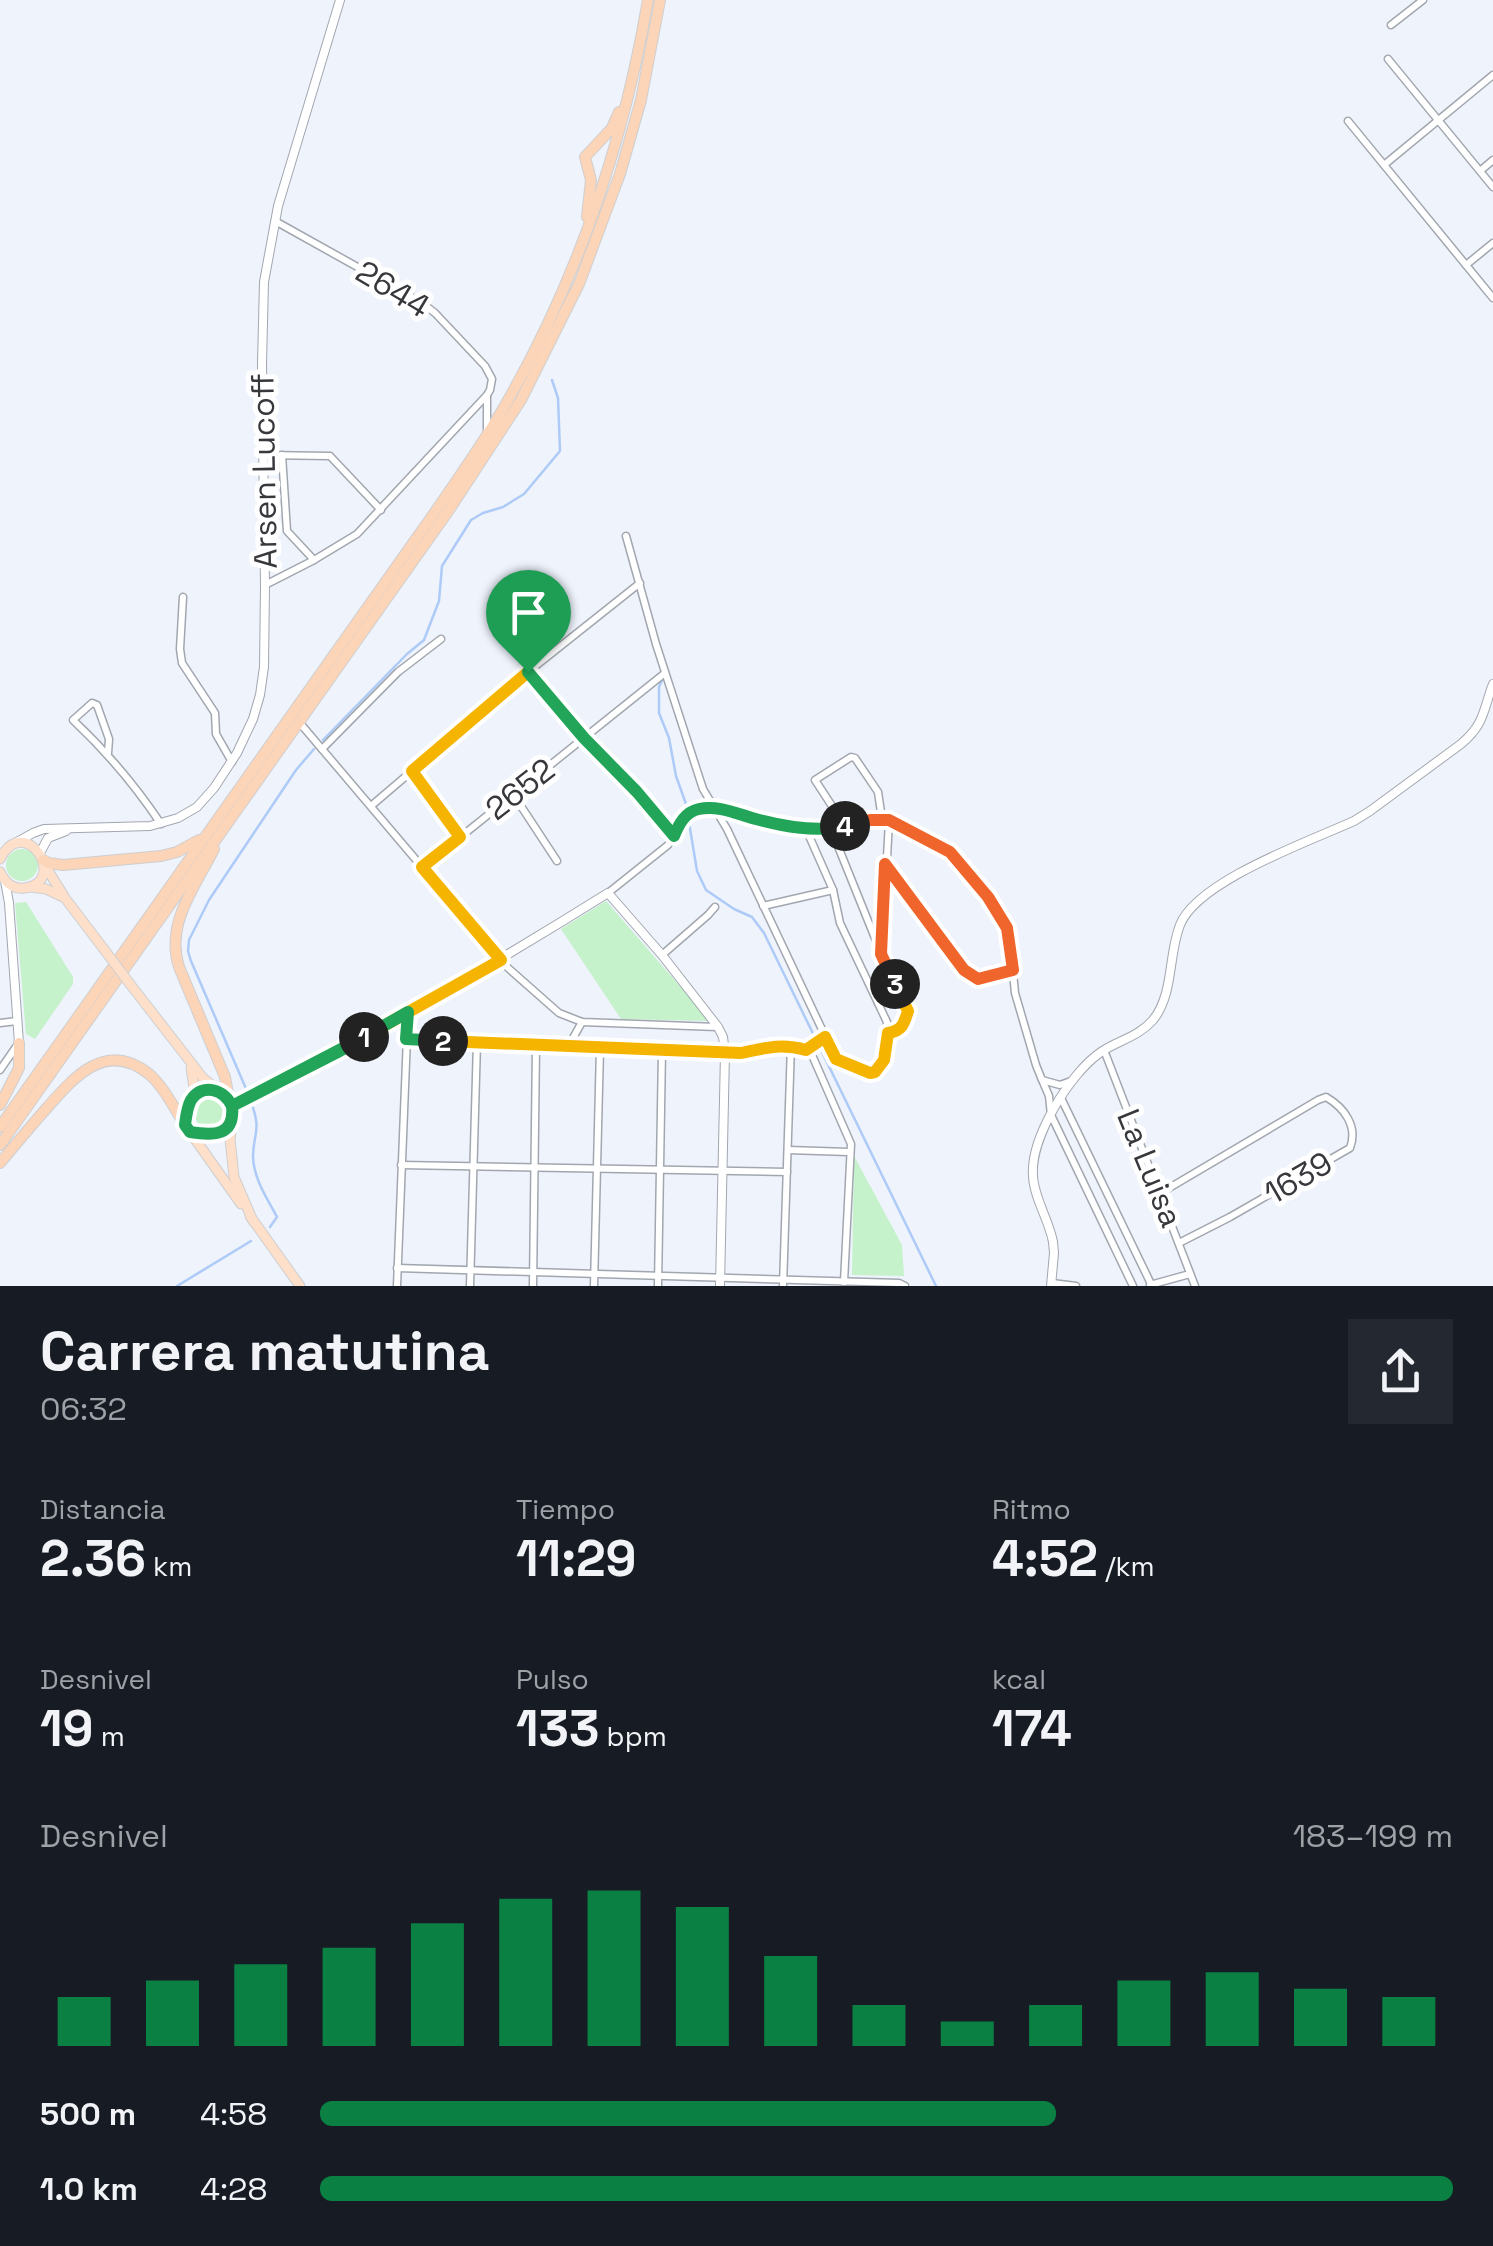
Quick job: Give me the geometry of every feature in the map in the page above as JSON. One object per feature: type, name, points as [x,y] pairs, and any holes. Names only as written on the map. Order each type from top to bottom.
[{"type":"highway","points":[[0,1127],[487,436],[545,329],[584,238],[631,89],[648,0]]},
{"type":"highway","points":[[0,1146],[487,456],[542,363],[591,256],[620,174],[641,100],[660,0]]},
{"type":"highway","points":[[584,238],[591,180],[585,157],[612,128],[631,89]]},
{"type":"highway","points":[[230,818],[178,919],[174,938],[179,968],[225,1077],[231,1102]]},
{"type":"highway","points":[[43,859],[62,865],[162,856],[191,845],[214,825]]},
{"type":"highway","points":[[0,1105],[19,1068],[19,1043]]},
{"type":"highway","points":[[0,1163],[70,1083],[101,1062],[125,1062],[145,1072],[159,1085],[188,1128]]},
{"type":"main road","points":[[5,850],[28,844],[43,859],[65,898],[130,984],[203,1078],[231,1102],[230,1152],[234,1176],[253,1221]]},
{"type":"main road","points":[[30,886],[41,878],[43,859]]},
{"type":"main road","points":[[2,877],[16,888],[46,889],[65,898]]},
{"type":"main road","points":[[186,1056],[194,1088],[188,1128],[300,1286]]},
{"type":"main road","points":[[191,1100],[202,1091],[217,1090]]},
{"type":"main road","points":[[188,1128],[215,1134],[232,1120]]},
{"type":"street","name":"Arsen Lucoff","points":[[5,850],[44,829],[135,828],[171,822],[209,795],[250,728],[264,667],[264,282],[275,220],[340,0]]},
{"type":"street","points":[[1391,25],[1423,0]]},
{"type":"street","points":[[1388,59],[1493,187]]},
{"type":"street","points":[[1384,165],[1493,75]]},
{"type":"street","points":[[1348,121],[1493,298]]},
{"type":"street","points":[[1480,171],[1493,160]]},
{"type":"street","name":"2644","points":[[275,220],[422,302],[446,322],[485,366],[492,379],[486,395]]},
{"type":"street","points":[[1466,265],[1493,243]]},
{"type":"street","points":[[486,395],[487,436]]},
{"type":"street","points":[[265,585],[358,534],[486,395]]},
{"type":"street","points":[[282,454],[287,531],[314,560]]},
{"type":"street","points":[[262,455],[330,456],[381,510]]},
{"type":"street","points":[[626,536],[703,789],[727,829],[836,1059],[875,1072],[884,1060],[887,1022],[840,923],[833,890],[806,829]]},
{"type":"street","points":[[371,806],[640,582]]},
{"type":"street","points":[[182,597],[182,663],[215,713],[216,734],[232,762]]},
{"type":"street","points":[[322,749],[398,672],[441,639]]},
{"type":"street","points":[[528,672],[674,836]]},
{"type":"street","name":"2652","points":[[422,867],[665,672]]},
{"type":"street","points":[[1076,1286],[1052,1285],[1051,1229],[1033,1176],[1033,1163],[1051,1115],[1071,1081],[1104,1050],[1139,1033],[1157,1015],[1185,914],[1228,879],[1370,812],[1473,734],[1482,722],[1493,684]]},
{"type":"street","points":[[108,753],[108,739],[97,706],[92,703],[73,720],[108,753],[161,824]]},
{"type":"street","points":[[299,722],[501,960],[559,1013],[582,1022],[718,1027]]},
{"type":"street","points":[[845,826],[814,780],[851,756],[878,792],[886,820],[881,954]]},
{"type":"street","points":[[412,771],[460,837]]},
{"type":"street","points":[[513,794],[557,861]]},
{"type":"street","points":[[231,1102],[336,1053],[501,960],[608,893],[668,846],[683,819],[694,810],[714,808],[806,829],[886,820],[950,852],[988,897],[1007,928],[1015,993],[1049,1096],[1051,1115],[1133,1286]]},
{"type":"street","points":[[43,859],[43,845],[48,838],[74,827]]},
{"type":"street","points":[[831,829],[908,1011],[902,1028],[888,1033]]},
{"type":"street","points":[[885,864],[964,970],[978,979],[1013,970]]},
{"type":"street","points":[[0,1070],[19,1043],[8,892],[2,877]]},
{"type":"street","points":[[763,906],[833,890]]},
{"type":"street","points":[[608,893],[662,955],[723,1037],[720,1282]]},
{"type":"street","points":[[662,955],[714,907]]},
{"type":"street","points":[[397,1286],[408,1012]]},
{"type":"street","points":[[0,1022],[18,1021]]},
{"type":"street","points":[[568,1048],[582,1022]]},
{"type":"street","points":[[806,1050],[825,1037]]},
{"type":"street","points":[[406,1039],[741,1053],[772,1044],[806,1050],[850,1144],[844,1284]]},
{"type":"street","points":[[470,1286],[476,1042]]},
{"type":"street","points":[[533,1286],[536,1046]]},
{"type":"street","points":[[783,1283],[791,1046]]},
{"type":"street","points":[[594,1286],[600,1048]]},
{"type":"street","points":[[658,1286],[662,1050]]},
{"type":"street","name":"La Luisa","points":[[1104,1050],[1195,1286]]},
{"type":"street","points":[[1042,1080],[1060,1085],[1071,1081]]},
{"type":"street","points":[[1060,1097],[1151,1286],[1190,1274]]},
{"type":"street","name":"1639","points":[[1160,1194],[1318,1100],[1326,1097],[1335,1102],[1349,1120],[1354,1135],[1350,1148],[1179,1243]]},
{"type":"street","points":[[788,1150],[850,1152]]},
{"type":"street","points":[[401,1164],[787,1172]]},
{"type":"street","points":[[397,1268],[658,1276],[720,1282],[905,1285]]},
{"type":"green space","points":[[22,849],[33,854],[38,865],[33,876],[22,881],[11,876],[6,865],[11,854]]},
{"type":"green space","points":[[606,901],[710,1021],[621,1019],[561,929]]},
{"type":"green space","points":[[26,902],[73,977],[73,984],[35,1039],[26,1034],[15,903]]},
{"type":"green space","points":[[211,1095],[223,1100],[228,1112],[223,1124],[211,1129],[199,1124],[194,1112],[199,1100]]},
{"type":"green space","points":[[854,1156],[902,1245],[904,1276],[852,1275]]},
{"type":"waterway","points":[[323,740],[424,640],[439,601],[442,566],[471,520],[524,494],[560,451],[558,398],[552,380]]},
{"type":"waterway","points":[[663,678],[659,713],[686,804],[697,871],[706,890],[752,917],[764,933],[936,1286]]},
{"type":"waterway","points":[[247,1091],[191,961],[189,940],[209,900],[314,749]]},
{"type":"waterway","points":[[252,1105],[257,1126],[255,1172],[277,1217],[270,1227]]},
{"type":"waterway","points":[[177,1286],[251,1241]]},
{"type":"route","points":[[528,672],[412,771],[460,837],[422,867],[501,960],[336,1053],[232,1106],[232,1120],[222,1132],[190,1132],[185,1125],[187,1112],[191,1100],[202,1091],[217,1090],[232,1106],[408,1012],[406,1039],[741,1053],[772,1044],[806,1050],[825,1037],[836,1059],[875,1072],[884,1060],[888,1033],[902,1028],[908,1011],[881,954],[885,864],[964,970],[978,979],[1013,970],[1007,928],[988,897],[950,852],[889,820],[806,829],[757,820],[721,808],[694,810],[683,819],[674,836],[528,672]]}]
